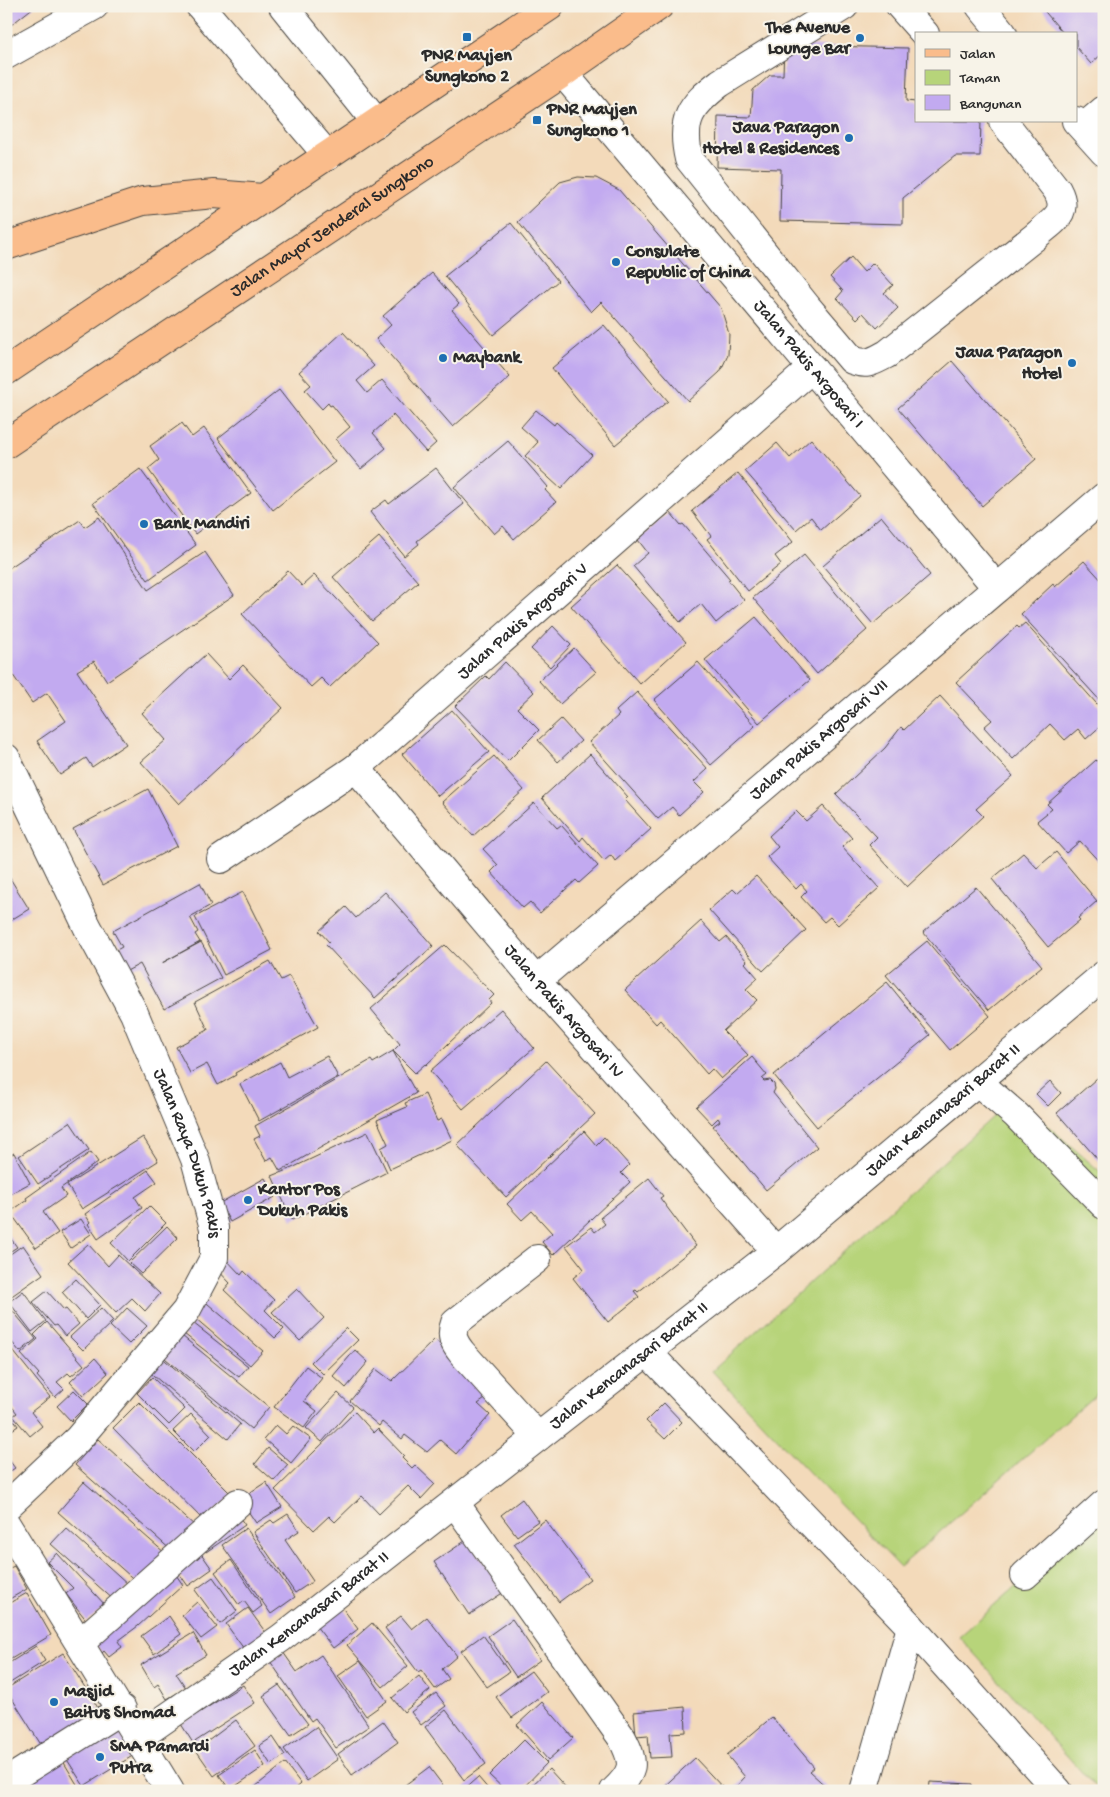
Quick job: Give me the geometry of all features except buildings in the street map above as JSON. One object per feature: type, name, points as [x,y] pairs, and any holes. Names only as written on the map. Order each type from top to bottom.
[{"type":"main road","points":[[6,371],[550,6]]},
{"type":"main road","name":"Jalan Mayor Jenderal Sungkono","points":[[6,444],[563,73],[659,6]]},
{"type":"main road","points":[[6,246],[143,201],[214,194],[263,198]]},
{"type":"street","points":[[6,55],[94,6]]},
{"type":"street","points":[[200,6],[328,156]]},
{"type":"street","points":[[283,6],[377,123]]},
{"type":"street","points":[[844,6],[720,83],[703,96],[692,109],[686,124],[685,140],[689,159],[852,360],[862,364],[887,354],[1036,236],[1063,208],[1062,200],[1057,190],[1004,122]]},
{"type":"street","points":[[900,6],[923,32]]},
{"type":"street","points":[[980,6],[1002,32]]},
{"type":"street","name":"Jalan Pakis Argosari I","points":[[563,73],[997,588]]},
{"type":"street","points":[[1104,110],[1079,125],[1104,152]]},
{"type":"street","name":"Jalan Pakis Argosari V","points":[[221,859],[356,768],[812,368]]},
{"type":"street","name":"Jalan Pakis Argosari VII","points":[[536,981],[1104,497]]},
{"type":"street","name":"Jalan Raya Dukuh Pakis","points":[[6,758],[87,926],[134,1013],[195,1159],[214,1228],[214,1258],[186,1311],[78,1439],[6,1508]]},
{"type":"street","name":"Jalan Pakis Argosari IV","points":[[356,768],[536,981],[776,1251]]},
{"type":"street","name":"Jalan Kencanasari Barat II","points":[[139,1737],[281,1638],[776,1251],[1104,974]]},
{"type":"street","points":[[978,1082],[1016,1115],[1104,1205]]},
{"type":"street","points":[[537,1259],[455,1323],[452,1332],[454,1343],[462,1353],[538,1438]]},
{"type":"street","points":[[647,1352],[912,1626],[1058,1791]]},
{"type":"street","points":[[80,1643],[238,1503]]},
{"type":"street","points":[[455,1503],[622,1738],[630,1753],[632,1766],[622,1783],[614,1791]]},
{"type":"street","points":[[1025,1575],[1104,1504]]},
{"type":"street","points":[[6,1524],[122,1709],[170,1791]]},
{"type":"street","points":[[864,1791],[912,1626]]},
{"type":"street","points":[[6,1782],[122,1709]]},
{"type":"green space","points":[[1015,1097],[1104,1175],[1104,1387],[900,1567],[712,1371]]},
{"type":"green space","points":[[1104,1509],[1104,1791],[1099,1791],[959,1637]]},
{"type":"place","name":"PNR Mayjen Sungkono 2","points":[[467,37]]},
{"type":"place","name":"The Avenue Lounge Bar","points":[[860,38]]},
{"type":"place","name":"PNR Mayjen Sungkono 1","points":[[537,120]]},
{"type":"place","name":"Java Paragon Hotel & Residences","points":[[849,138]]},
{"type":"place","name":"Consulate Republic of China","points":[[616,262]]},
{"type":"place","name":"Maybank","points":[[443,358]]},
{"type":"place","name":"Java Paragon Hotel","points":[[1072,363]]},
{"type":"place","name":"Bank Mandiri","points":[[144,524]]},
{"type":"place","name":"Kantor Pos Dukuh Pakis","points":[[248,1200]]},
{"type":"place","name":"Masjid Baitus Shomad","points":[[54,1702]]},
{"type":"place","name":"SMA Pamardi Putra","points":[[100,1757]]}]
